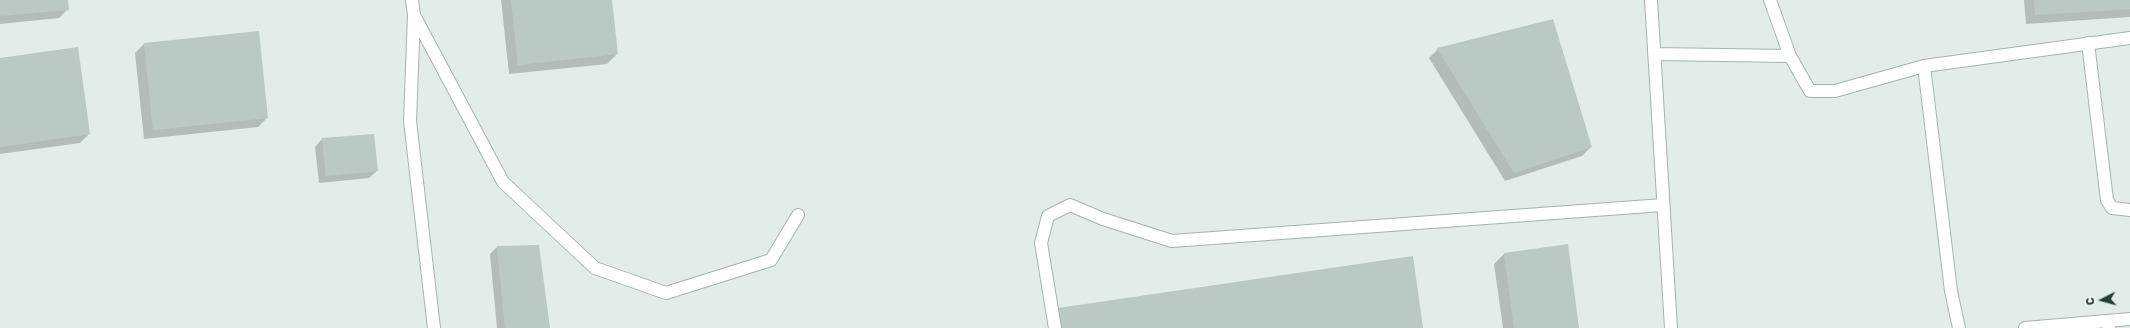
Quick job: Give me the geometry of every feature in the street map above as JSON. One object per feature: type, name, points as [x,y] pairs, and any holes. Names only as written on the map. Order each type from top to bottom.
[{"type":"lane","points":[[412,0],[414,16],[410,121],[434,328]]},
{"type":"lane","points":[[1650,0],[1671,328]]},
{"type":"lane","points":[[1770,0],[1790,56],[1810,91],[1835,91],[1924,66],[2130,38]]},
{"type":"lane","points":[[414,16],[503,182],[596,268],[666,293],[771,260],[798,215]]},
{"type":"lane","points":[[2088,43],[2107,200],[2112,208],[2130,210]]},
{"type":"lane","points":[[1654,54],[1790,56]]},
{"type":"lane","points":[[1924,66],[1951,290],[1959,328]]},
{"type":"lane","points":[[1055,328],[1041,242],[1048,216],[1070,205],[1103,219],[1172,242],[1663,205]]},
{"type":"lane","points":[[2025,328],[2108,325],[2130,319]]},
{"type":"building","points":[[0,0],[68,0],[69,10],[0,16]]},
{"type":"building","points":[[511,0],[612,0],[618,54],[518,65]]},
{"type":"building","points":[[2034,0],[2130,0],[2130,9],[2035,15]]},
{"type":"building","points":[[1553,19],[1592,147],[1514,173],[1437,48]]},
{"type":"building","points":[[259,31],[268,118],[153,130],[144,43]]},
{"type":"building","points":[[78,47],[90,134],[0,147],[0,58]]},
{"type":"building","points":[[374,134],[378,171],[326,176],[322,138]]},
{"type":"building","points":[[1568,244],[1579,328],[1514,328],[1504,253]]},
{"type":"building","points":[[539,245],[550,328],[505,328],[497,246]]},
{"type":"building","points":[[1413,256],[1423,328],[1061,328],[1058,308]]}]
